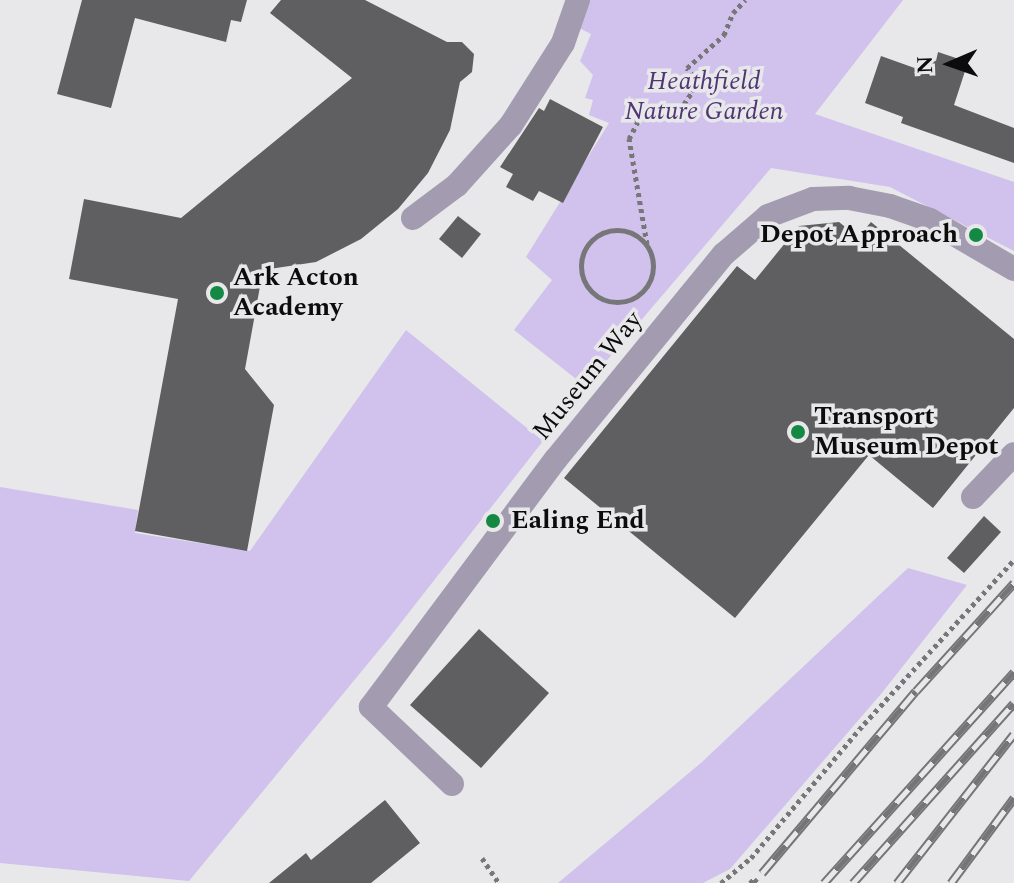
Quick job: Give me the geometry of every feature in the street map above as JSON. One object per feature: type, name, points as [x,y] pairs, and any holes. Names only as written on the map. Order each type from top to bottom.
[{"type":"lane","points":[[413,218],[457,185],[511,125],[563,43],[578,0]]},
{"type":"lane","name":"Museum Way","points":[[452,784],[371,707],[556,459],[724,254],[768,216],[813,199],[849,198],[890,206],[930,220],[1014,269]]},
{"type":"lane","points":[[973,497],[1014,454]]},
{"type":"path","points":[[647,244],[628,231],[605,231],[595,237],[587,246],[581,268],[590,289],[610,301],[635,298],[644,290],[653,268],[629,139],[644,110],[671,114],[684,104],[692,92],[693,76],[687,68],[724,35],[733,13],[745,0]]},
{"type":"path","points":[[721,883],[751,858],[864,724],[1014,560]]},
{"type":"path","points":[[482,858],[499,883]]},
{"type":"path","points":[[750,883],[754,879],[758,883]]},
{"type":"green space","name":"Heathfield Nature Garden","points":[[584,0],[903,0],[815,114],[1014,182],[1014,251],[890,187],[771,168],[585,386],[514,330],[552,280],[526,257],[609,123],[589,115],[593,100],[585,98],[593,75],[580,61],[591,34],[575,26]]},
{"type":"green space","points":[[406,330],[543,441],[389,638],[189,881],[0,863],[0,487],[138,510],[135,533],[250,551]]},
{"type":"green space","points":[[908,568],[967,585],[881,694],[730,869],[703,883],[558,883],[702,762]]},
{"type":"building","points":[[82,0],[247,0],[241,22],[231,20],[226,42],[135,18],[111,108],[57,94]]},
{"type":"building","points":[[281,0],[365,0],[447,42],[462,42],[474,54],[472,72],[460,82],[450,130],[428,173],[398,209],[361,239],[316,262],[263,270],[245,369],[274,405],[247,551],[135,531],[178,299],[69,279],[84,199],[181,218],[352,78],[270,13]]},
{"type":"building","points":[[938,52],[968,62],[954,105],[1014,128],[1014,163],[901,123],[903,117],[865,103],[881,56],[923,71],[927,58],[936,61]]},
{"type":"building","points":[[550,99],[603,127],[563,203],[539,191],[533,201],[506,187],[513,174],[500,167],[539,108],[544,111]]},
{"type":"building","points":[[458,216],[481,234],[462,258],[439,239]]},
{"type":"building","name":"Transport Museum Depot","points":[[839,222],[858,237],[871,222],[1014,339],[1014,408],[933,508],[869,455],[735,618],[564,478],[737,266],[755,280],[799,226]]},
{"type":"building","points":[[984,516],[1001,532],[964,573],[947,558]]},
{"type":"building","points":[[479,629],[549,693],[481,768],[410,705]]},
{"type":"building","points":[[385,800],[420,843],[371,883],[269,883],[306,853],[311,860]]},
{"type":"railway","points":[[762,873],[916,691],[1014,583]]},
{"type":"railway","points":[[824,883],[1014,672]]},
{"type":"railway","points":[[853,883],[1014,703]]},
{"type":"railway","points":[[897,883],[1014,734]]},
{"type":"railway","points":[[951,883],[1014,798]]},
{"type":"place","name":"Depot Approach","points":[[976,235]]},
{"type":"place","name":"Ark Acton Academy","points":[[217,293]]},
{"type":"place","name":"Transport Museum Depot","points":[[798,432]]},
{"type":"place","name":"Ealing End","points":[[493,521]]}]
